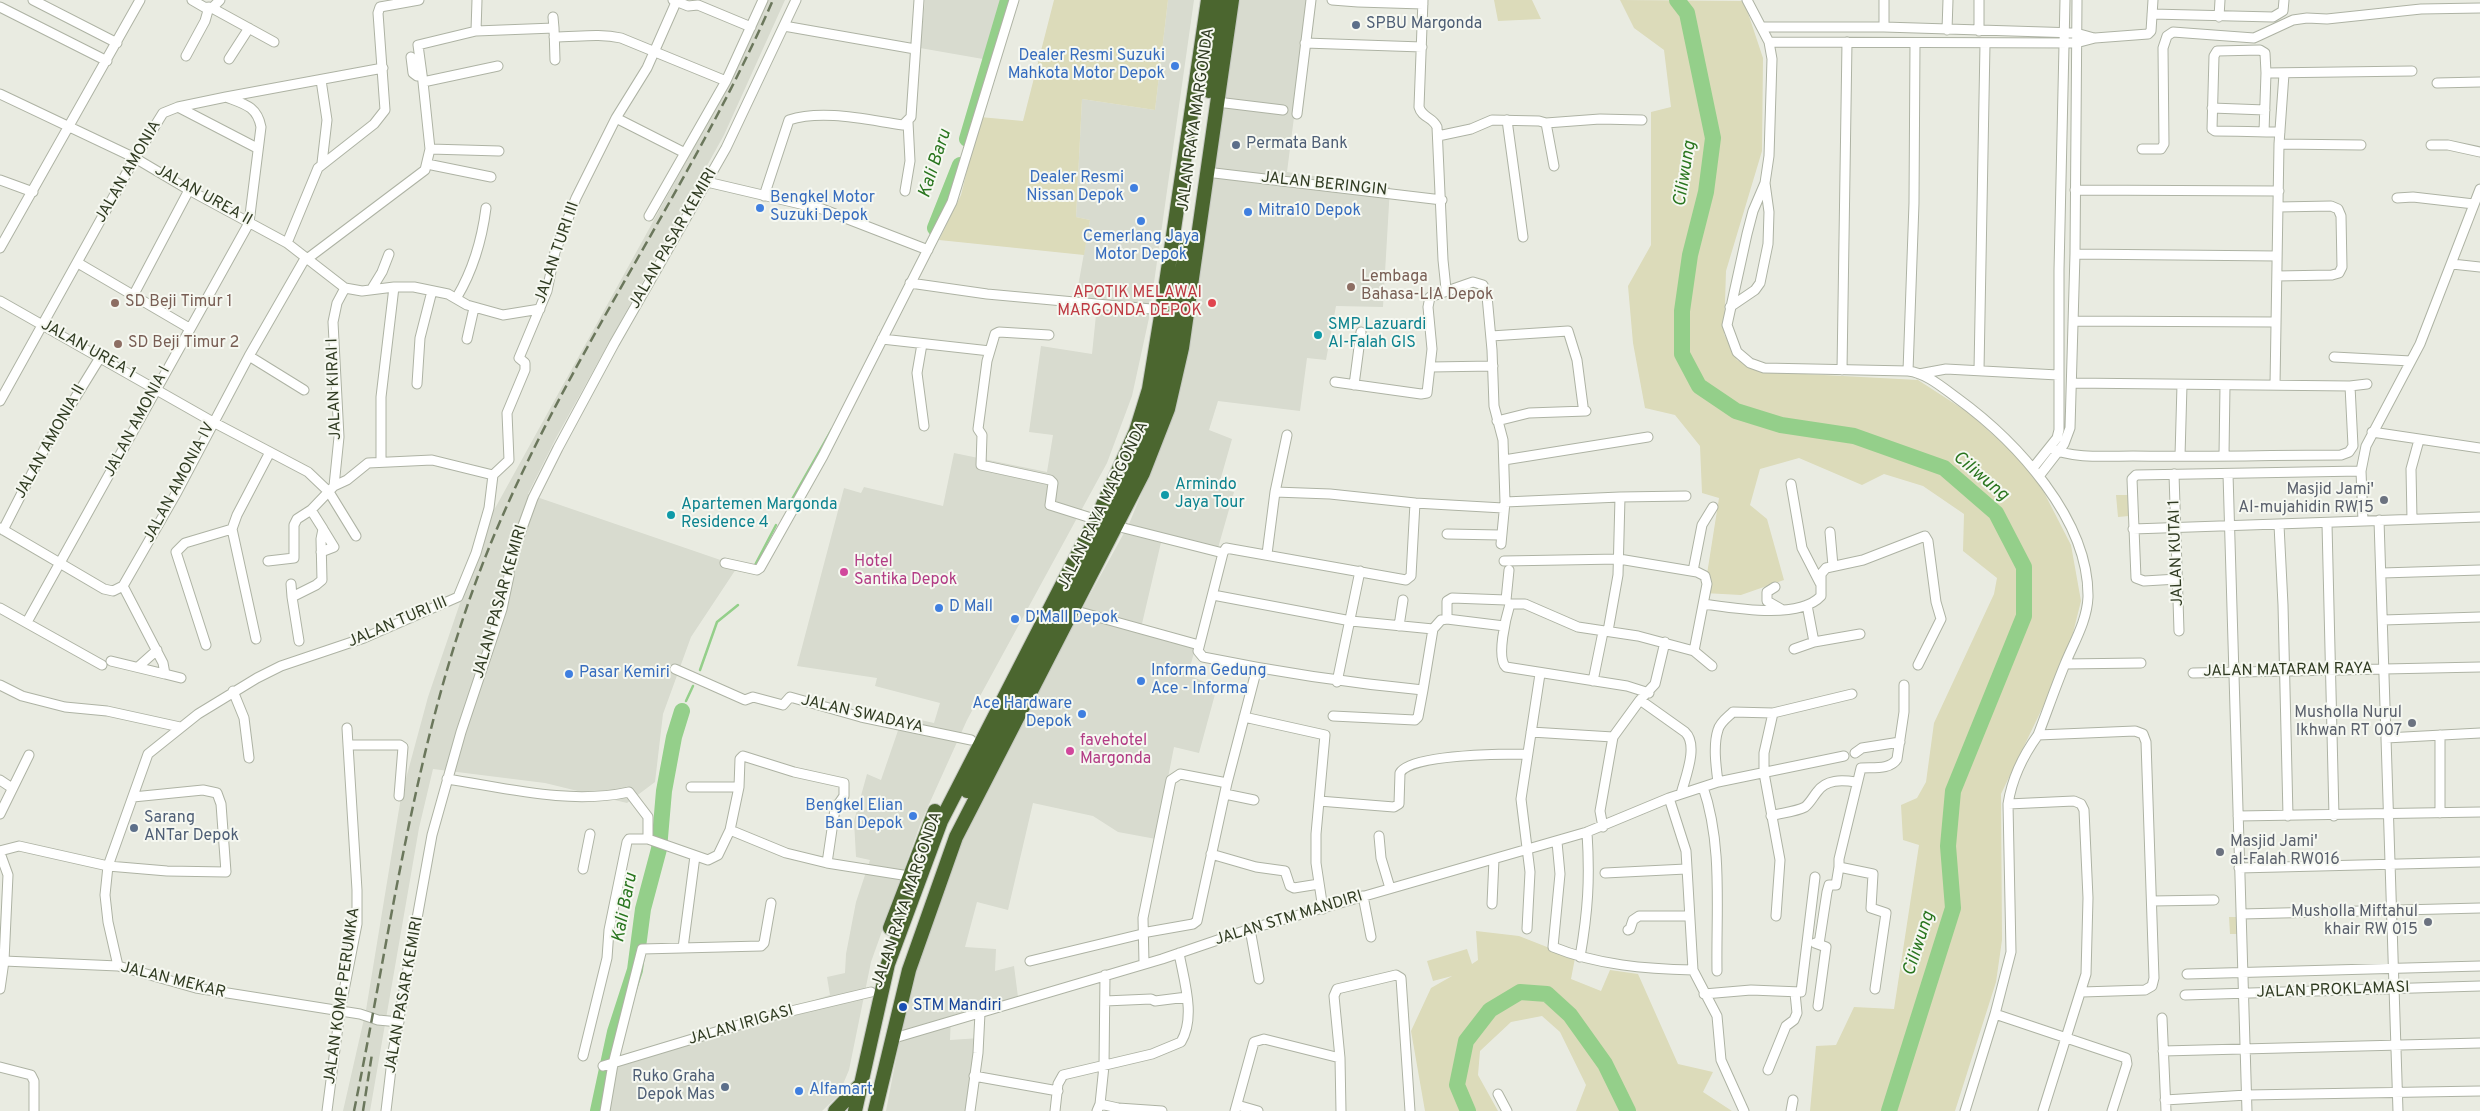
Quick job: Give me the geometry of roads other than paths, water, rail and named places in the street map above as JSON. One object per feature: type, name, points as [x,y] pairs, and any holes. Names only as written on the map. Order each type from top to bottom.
[{"type":"highway","name":"JALAN RAYA MARGONDA","points":[[861,1080],[858,1055],[871,992],[894,933],[952,810],[1101,516],[1139,423],[1149,389],[1200,0]]},
{"type":"highway","name":"JALAN RAYA MARGONDA","points":[[1159,310],[1208,0]]},
{"type":"highway","name":"JALAN RAYA MARGONDA","points":[[1176,347],[1222,0]]},
{"type":"highway","name":"JALAN RAYA MARGONDA","points":[[868,1111],[905,968],[971,740],[1101,516],[1144,449],[1176,347],[1206,172],[1232,0]]},
{"type":"highway","name":"JALAN RAYA MARGONDA","points":[[855,1111],[894,933],[909,876],[952,810],[1069,609],[1101,516]]},
{"type":"highway","name":"JALAN RAYA MARGONDA","points":[[875,1111],[887,1039]]},
{"type":"highway","points":[[835,1111],[861,1080]]},
{"type":"street","points":[[33,0],[117,43]]},
{"type":"street","points":[[1,244],[33,192],[140,0]]},
{"type":"street","points":[[192,0],[274,42]]},
{"type":"street","points":[[186,56],[210,8],[220,0]]},
{"type":"street","points":[[287,243],[314,173],[322,162],[374,124],[384,114],[386,105],[378,13],[380,7],[419,0]]},
{"type":"street","points":[[476,31],[478,0]]},
{"type":"street","points":[[675,0],[686,6],[698,5],[750,26]]},
{"type":"street","name":"JALAN TURI III","points":[[118,966],[108,922],[106,895],[108,866],[148,754],[180,727],[233,690],[281,666],[364,638],[458,597],[476,553],[489,508],[493,475],[509,460],[507,413],[525,370],[525,363],[520,358],[547,291],[555,252],[580,189],[616,118],[656,51],[675,0]]},
{"type":"street","points":[[649,216],[726,81],[763,0]]},
{"type":"street","name":"JALAN PASAR KEMIRI","points":[[386,1111],[399,1022],[432,835],[447,779],[502,609],[509,576],[509,564],[532,498],[614,344],[726,148],[796,0]]},
{"type":"street","points":[[764,196],[789,120],[799,117],[826,116],[903,125],[908,122],[911,117],[919,0]]},
{"type":"street","points":[[725,563],[757,570],[767,558],[823,456],[952,202],[1014,0]]},
{"type":"street","points":[[1297,114],[1311,0]]},
{"type":"street","points":[[1332,0],[1423,2],[1419,107],[1424,116],[1436,123],[1438,136],[1446,290]]},
{"type":"street","points":[[1747,0],[1769,42],[1772,58],[1769,156],[1765,182],[1753,211],[1730,307],[1727,325],[1732,344],[1737,352],[1750,363],[1764,368],[1908,371],[1919,374],[1941,386],[1984,419],[2040,475],[2074,536],[2087,579],[2088,598],[2084,619],[2038,735],[2018,768],[2010,786],[2008,804],[2011,952],[1995,1014],[1965,1111]]},
{"type":"street","points":[[1884,0],[1884,27]]},
{"type":"street","points":[[1947,30],[1948,0]]},
{"type":"street","points":[[1979,0],[1979,31]]},
{"type":"street","points":[[2033,468],[2050,448],[2059,430],[2058,375],[2065,0]]},
{"type":"street","points":[[2040,475],[2067,440],[2070,428],[2077,0]]},
{"type":"street","points":[[1769,42],[2076,43],[2095,38],[2148,34],[2153,0]]},
{"type":"street","points":[[2219,16],[2220,0]]},
{"type":"street","points":[[2152,14],[2273,17],[2283,11],[2284,0]]},
{"type":"street","points":[[0,8],[107,61]]},
{"type":"street","points":[[2142,149],[2161,148],[2164,144],[2164,48],[2167,36],[2173,32],[2254,38],[2293,20],[2307,18],[2327,19],[2421,9],[2480,8]]},
{"type":"street","points":[[553,17],[555,60]]},
{"type":"street","points":[[784,26],[916,49]]},
{"type":"street","points":[[1762,27],[1884,27],[1979,31],[2076,32],[2095,38]]},
{"type":"street","points":[[229,60],[249,28]]},
{"type":"street","points":[[307,258],[420,176],[427,164],[430,150],[418,45],[476,31],[554,32],[590,37],[604,34],[656,51],[726,81]]},
{"type":"street","points":[[1842,370],[1847,42]]},
{"type":"street","points":[[1305,43],[1422,48]]},
{"type":"street","points":[[1908,371],[1914,222],[1915,43]]},
{"type":"street","points":[[1979,370],[1985,44]]},
{"type":"street","points":[[2264,132],[2265,53],[2262,50],[2217,51],[2214,56],[2211,126],[2213,130],[2264,132],[2280,132]]},
{"type":"street","points":[[411,56],[413,73],[422,78],[498,66]]},
{"type":"street","name":"JALAN AMONIA","points":[[0,401],[135,158],[160,117],[178,107],[226,96],[383,68]]},
{"type":"street","points":[[2266,73],[2412,71]]},
{"type":"street","points":[[2275,385],[2279,144],[2284,74]]},
{"type":"street","points":[[321,80],[327,120],[322,162]]},
{"type":"street","points":[[2437,83],[2480,82]]},
{"type":"street","name":"JALAN UREA II","points":[[0,94],[135,158],[287,243],[344,291]]},
{"type":"street","points":[[226,96],[251,107],[256,112],[261,126],[249,223]]},
{"type":"street","points":[[1217,102],[1283,110]]},
{"type":"street","points":[[178,107],[257,148]]},
{"type":"street","points":[[2212,108],[2265,110]]},
{"type":"street","points":[[616,118],[685,153]]},
{"type":"street","points":[[1438,136],[1471,129],[1492,120],[1546,123],[1600,119],[1642,120]]},
{"type":"street","points":[[1507,120],[1523,238]]},
{"type":"street","points":[[906,191],[910,161],[908,122]]},
{"type":"street","points":[[1546,123],[1554,166]]},
{"type":"street","points":[[2279,144],[2361,145]]},
{"type":"street","points":[[2431,145],[2448,145],[2480,152]]},
{"type":"street","points":[[430,150],[498,151]]},
{"type":"street","points":[[427,164],[491,178]]},
{"type":"street","name":"JALAN BERINGIN","points":[[1206,172],[1442,200]]},
{"type":"street","points":[[0,180],[33,192]]},
{"type":"street","points":[[706,182],[822,209],[928,250]]},
{"type":"street","points":[[1730,307],[1756,290],[1760,283],[1768,244],[1769,212],[1765,182]]},
{"type":"street","points":[[133,296],[190,190]]},
{"type":"street","points":[[2075,190],[2279,191]]},
{"type":"street","points":[[2363,521],[2361,472],[2372,432],[2420,344],[2480,190]]},
{"type":"street","points":[[2397,198],[2412,197],[2474,204]]},
{"type":"street","points":[[2277,276],[2332,275],[2339,273],[2342,267],[2341,216],[2338,209],[2331,206],[2279,207]]},
{"type":"street","points":[[457,297],[470,274],[484,225],[486,208]]},
{"type":"street","name":"JALAN AMONIA I","points":[[27,622],[249,223]]},
{"type":"street","points":[[371,290],[382,272],[389,254]]},
{"type":"street","points":[[2074,254],[2278,256]]},
{"type":"street","name":"JALAN AMONIA IV","points":[[123,586],[177,492],[249,356],[307,258]]},
{"type":"street","points":[[78,263],[190,328]]},
{"type":"street","points":[[2452,264],[2480,267]]},
{"type":"street","points":[[1335,382],[1424,394],[1429,388],[1432,367],[1432,335],[1428,302],[1432,294],[1473,282],[1483,285],[1487,296],[1491,336],[1494,406],[1502,433],[1504,460],[1504,505],[1501,540],[1447,534]]},
{"type":"street","points":[[910,283],[987,294],[1159,310]]},
{"type":"street","points":[[344,291],[394,287],[432,291],[457,297],[474,308],[503,315],[540,309]]},
{"type":"street","points":[[381,462],[381,397],[394,287]]},
{"type":"street","name":"JALAN KIRAI I","points":[[332,489],[339,436],[333,322],[337,303],[344,291]]},
{"type":"street","points":[[417,384],[420,338],[432,291]]},
{"type":"street","name":"JALAN UREA 1","points":[[0,301],[101,356],[213,422],[308,472],[332,489],[356,536]]},
{"type":"street","points":[[467,339],[474,308]]},
{"type":"street","points":[[2073,321],[2275,322]]},
{"type":"street","points":[[1491,336],[1568,331],[1577,360],[1584,409],[1529,413],[1497,421]]},
{"type":"street","points":[[1049,335],[997,332],[990,350],[980,399],[978,429],[982,435],[981,465],[984,468],[1050,480],[1053,483],[1050,505],[1101,516],[1223,553]]},
{"type":"street","points":[[1354,385],[1361,332]]},
{"type":"street","points":[[882,339],[990,350]]},
{"type":"street","points":[[922,344],[917,373],[924,426]]},
{"type":"street","name":"JALAN AMONIA II","points":[[1,529],[48,442],[101,356]]},
{"type":"street","points":[[249,356],[304,390]]},
{"type":"street","points":[[2334,357],[2410,361]]},
{"type":"street","points":[[1432,367],[1493,366]]},
{"type":"street","points":[[1919,374],[1946,369],[2058,375]]},
{"type":"street","points":[[2072,384],[2225,386],[2350,386],[2367,384]]},
{"type":"street","points":[[2180,456],[2182,385]]},
{"type":"street","points":[[2224,455],[2225,386]]},
{"type":"street","points":[[2050,448],[2059,452],[2180,456],[2341,455],[2348,452],[2353,446],[2350,386]]},
{"type":"street","points":[[2372,432],[2480,448]]},
{"type":"street","points":[[1267,554],[1275,492],[1287,435]]},
{"type":"street","points":[[1504,460],[1648,436]]},
{"type":"street","points":[[2412,519],[2411,469],[2419,440]]},
{"type":"street","points":[[256,639],[232,529],[237,515],[270,452]]},
{"type":"street","points":[[268,560],[294,558],[294,526],[297,519],[311,510],[332,489],[368,463],[432,460],[493,475]]},
{"type":"street","points":[[2178,579],[2144,581],[2136,578],[2132,480],[2136,475],[2143,473],[2361,472]]},
{"type":"street","name":"JALAN KUTAI 1","points":[[2174,474],[2179,631]]},
{"type":"street","points":[[2228,474],[2247,1111]]},
{"type":"street","points":[[1791,484],[1802,548],[1821,586]]},
{"type":"street","points":[[1275,492],[1330,494],[1415,503],[1504,505],[1620,496],[1686,496]]},
{"type":"street","points":[[1594,680],[1618,575],[1620,496]]},
{"type":"street","points":[[1415,503],[1411,576],[1402,580],[1229,548],[1223,553],[1198,651],[1203,657],[1337,682],[1422,690]]},
{"type":"street","points":[[1693,571],[1700,533],[1713,507]]},
{"type":"street","points":[[311,510],[334,547],[321,552]]},
{"type":"street","points":[[2133,529],[2327,524],[2378,520],[2480,517]]},
{"type":"street","points":[[2378,520],[2382,573],[2389,863],[2398,1111]]},
{"type":"street","points":[[2327,524],[2334,816]]},
{"type":"street","points":[[2279,525],[2288,816]]},
{"type":"street","points":[[1,529],[108,591],[123,586],[156,650],[165,674]]},
{"type":"street","points":[[206,645],[176,552],[185,542],[232,529]]},
{"type":"street","points":[[292,597],[321,583],[323,529]]},
{"type":"street","points":[[1830,532],[1832,566]]},
{"type":"street","points":[[1704,604],[1749,609],[1784,610],[1807,605],[1821,596],[1821,574],[1826,568],[1863,560],[1911,540],[1927,536],[1936,602],[1942,619],[1918,665]]},
{"type":"street","points":[[1504,561],[1619,559],[1693,571],[1705,576],[1707,584],[1694,651]]},
{"type":"street","points":[[1447,619],[1448,599],[1506,600],[1509,570]]},
{"type":"street","points":[[2382,573],[2480,570]]},
{"type":"street","points":[[1337,682],[1360,571]]},
{"type":"street","points":[[291,584],[299,641]]},
{"type":"street","points":[[1775,588],[1768,592],[1767,601],[1784,610]]},
{"type":"street","points":[[1213,595],[1351,621],[1433,629]]},
{"type":"street","points":[[1399,626],[1403,600]]},
{"type":"street","points":[[1649,693],[1594,680],[1540,674],[1504,665],[1504,626],[1510,604],[1525,604],[1574,626],[1665,642],[1694,651],[1712,666]]},
{"type":"street","points":[[1807,605],[1814,642]]},
{"type":"street","points":[[0,608],[102,665]]},
{"type":"street","points":[[1069,609],[1199,645]]},
{"type":"street","points":[[2383,620],[2480,617]]},
{"type":"street","points":[[1333,716],[1415,720],[1418,717],[1433,629],[1441,620],[1447,619],[1504,626]]},
{"type":"street","points":[[1794,649],[1814,642],[1860,634]]},
{"type":"street","points":[[1603,827],[1600,811],[1613,737],[1640,700],[1649,693],[1655,684],[1665,642]]},
{"type":"street","points":[[138,667],[156,650]]},
{"type":"street","points":[[111,661],[181,678]]},
{"type":"street","points":[[2065,664],[2141,663]]},
{"type":"street","name":"JALAN MATARAM RAYA","points":[[2193,673],[2480,667]]},
{"type":"street","points":[[1030,961],[1195,922],[1227,783],[1257,668]]},
{"type":"street","name":"JALAN SWADAYA","points":[[674,670],[745,700],[751,697],[783,705],[790,697],[861,717],[971,740]]},
{"type":"street","points":[[1527,928],[1530,872],[1521,799],[1540,674]]},
{"type":"street","points":[[0,685],[22,696],[65,707],[107,711],[180,727]]},
{"type":"street","points":[[1819,944],[1826,892],[1829,885],[1836,885],[1840,867],[1842,841],[1861,768],[1892,765],[1897,760],[1904,685]]},
{"type":"street","points":[[233,690],[244,718],[249,758]]},
{"type":"street","points":[[1718,782],[1716,766],[1717,732],[1724,720],[1733,712],[1773,713],[1852,694]]},
{"type":"street","points":[[1640,700],[1685,732],[1691,739],[1691,750],[1682,793]]},
{"type":"street","points":[[1773,713],[1764,753],[1764,773],[1780,860],[1776,916]]},
{"type":"street","points":[[1244,717],[1325,735],[1316,834],[1319,884],[1323,909]]},
{"type":"street","name":"JALAN KOMP. PERUMKA","points":[[327,1111],[340,1011],[357,924],[357,890],[347,728]]},
{"type":"street","points":[[2038,735],[2135,731],[2143,734],[2146,742],[2154,978],[2152,986],[2146,990],[2137,991],[2082,992]]},
{"type":"street","points":[[1531,732],[1613,737]]},
{"type":"street","points":[[2386,738],[2480,733]]},
{"type":"street","points":[[2440,735],[2440,813]]},
{"type":"street","points":[[1855,753],[1862,748],[1900,742]]},
{"type":"street","points":[[348,745],[400,745],[403,747],[399,796]]},
{"type":"street","points":[[1319,801],[1394,807],[1399,804],[1400,773],[1409,765],[1465,756],[1527,754]]},
{"type":"street","points":[[0,814],[29,755]]},
{"type":"street","points":[[582,1056],[607,958],[609,930],[629,839],[649,840],[708,860],[716,857],[730,830],[739,787],[740,759],[743,756],[794,772],[845,784],[844,796],[835,809],[827,863]]},
{"type":"street","name":"JALAN STM MANDIRI","points":[[887,1039],[980,1014],[1179,953],[1250,929],[1557,842],[1603,827],[1669,798],[1703,786],[1844,756]]},
{"type":"street","points":[[1144,963],[1142,934],[1171,780],[1180,774],[1227,783]]},
{"type":"street","points":[[447,779],[539,794],[608,797],[629,792],[648,817],[649,840]]},
{"type":"street","points":[[0,780],[12,788]]},
{"type":"street","points":[[1771,816],[1802,808],[1809,804],[1820,788],[1829,782],[1840,780],[1856,782]]},
{"type":"street","points":[[1703,786],[1709,803],[1716,858],[1717,971]]},
{"type":"street","points":[[691,787],[739,787]]},
{"type":"street","points":[[0,989],[8,875],[0,852],[19,846],[108,866],[167,871],[226,872],[221,804],[217,793],[203,790],[133,797]]},
{"type":"street","points":[[1225,794],[1254,800]]},
{"type":"street","points":[[1669,798],[1685,845],[1693,970],[1716,1016],[1718,1047],[1724,1068],[1744,1111]]},
{"type":"street","points":[[2008,804],[2074,801],[2081,804],[2084,810],[2088,957],[2082,992],[2066,1036],[2043,1111]]},
{"type":"street","points":[[2238,816],[2334,816],[2480,812]]},
{"type":"street","points":[[730,830],[786,853],[827,863],[909,876]]},
{"type":"street","points":[[1580,957],[1588,909],[1590,876],[1587,832]]},
{"type":"street","points":[[583,870],[590,834]]},
{"type":"street","points":[[1379,836],[1381,858],[1390,888]]},
{"type":"street","points":[[1557,842],[1560,874],[1553,947],[1580,957],[1641,967],[1693,970]]},
{"type":"street","points":[[1211,854],[1256,867],[1285,871],[1290,886],[1294,888],[1319,884]]},
{"type":"street","points":[[683,948],[695,856]]},
{"type":"street","points":[[1492,904],[1494,859]]},
{"type":"street","points":[[2239,868],[2480,862]]},
{"type":"street","points":[[1840,867],[1873,874],[1871,908],[1886,913],[1875,989]]},
{"type":"street","points":[[1605,873],[1686,869]]},
{"type":"street","points":[[1704,994],[1751,990],[1801,992],[1815,877]]},
{"type":"street","points":[[1363,896],[1371,937]]},
{"type":"street","points":[[2152,901],[2214,900]]},
{"type":"street","points":[[605,1111],[608,1066],[642,949],[761,946],[764,943],[771,903]]},
{"type":"street","points":[[2242,914],[2480,908]]},
{"type":"street","points":[[1628,930],[1630,930],[1633,920],[1639,916],[1689,916]]},
{"type":"street","points":[[1250,929],[1259,978]]},
{"type":"street","points":[[1807,942],[1826,947],[1818,1006]]},
{"type":"street","points":[[1055,1111],[1060,1078],[1063,1075],[1170,1048],[1181,1042],[1188,1022],[1187,997],[1179,953]]},
{"type":"street","name":"JALAN MEKAR","points":[[3,964],[118,966],[196,988],[399,1022]]},
{"type":"street","name":"JALAN PROKLAMASI","points":[[2187,974],[2480,966]]},
{"type":"street","points":[[1105,975],[1104,1066],[1098,1108],[1162,1111]]},
{"type":"street","points":[[1342,1111],[1340,1058],[1334,996],[1337,989],[1399,976],[1401,978],[1410,1111]]},
{"type":"street","name":"JALAN PROKLAMASI","points":[[2185,995],[2480,986]]},
{"type":"street","name":"JALAN IRIGASI","points":[[608,1066],[762,1018],[871,992]]},
{"type":"street","points":[[1768,1070],[1786,1026],[1794,1020],[1797,1013],[1795,993]]},
{"type":"street","points":[[1104,1000],[1151,999],[1156,1001],[1187,997]]},
{"type":"street","points":[[970,1111],[980,1014]]},
{"type":"street","points":[[1995,1014],[2066,1036],[2126,1058],[2127,1064],[2112,1111]]},
{"type":"street","points":[[2162,1018],[2166,1111]]},
{"type":"street","points":[[1258,1111],[1236,1108],[1252,1044],[1257,1040],[1264,1038],[1340,1058]]},
{"type":"street","points":[[2163,1051],[2480,1043]]},
{"type":"street","points":[[0,1067],[31,1075],[34,1081],[34,1111]]},
{"type":"street","points":[[974,1076],[1058,1091]]},
{"type":"street","points":[[2165,1100],[2247,1095],[2480,1091]]},
{"type":"street","points":[[1498,1094],[1508,1111]]},
{"type":"street","points":[[1791,1111],[1793,1100]]},
{"type":"waterway","name":"Kali Baru","points":[[967,139],[1008,0]]},
{"type":"waterway","name":"Ciliwung","points":[[1677,0],[1687,13],[1713,138],[1706,192],[1690,255],[1682,311],[1682,354],[1699,386],[1736,411],[1781,425],[1854,436],[1944,468],[1996,513],[2024,567],[2024,616],[1953,791],[1948,846],[1953,908],[1889,1111]]},
{"type":"waterway","name":"Kali Baru","points":[[935,228],[960,165]]},
{"type":"waterway","name":"Kali Baru","points":[[787,508],[832,429]]},
{"type":"waterway","name":"Kali Baru","points":[[754,567],[776,525]]},
{"type":"waterway","name":"Kali Baru","points":[[700,670],[717,622],[738,605]]},
{"type":"waterway","name":"Kali Baru","points":[[686,701],[693,686]]},
{"type":"waterway","name":"Kali Baru","points":[[598,1111],[615,1032],[635,970],[643,909],[659,849],[664,791],[674,737],[682,711]]},
{"type":"waterway","name":"Ciliwung","points":[[1468,1111],[1457,1085],[1466,1041],[1490,1010],[1520,992],[1547,994],[1570,1015],[1605,1064],[1628,1111]]},
{"type":"railway","points":[[354,1111],[412,810],[450,661],[473,588],[502,517],[566,386],[709,131],[773,0]]},
{"type":"railway","points":[[363,1111],[372,1054]]},
{"type":"place","name":"SPBU Margonda","points":[[1356,25]]},
{"type":"place","name":"Dealer Resmi Suzuki Mahkota Motor Depok","points":[[1175,66]]},
{"type":"place","name":"Permata Bank","points":[[1236,145]]},
{"type":"place","name":"Dealer Resmi Nissan Depok","points":[[1134,188]]},
{"type":"place","name":"Bengkel Motor Suzuki Depok","points":[[760,208]]},
{"type":"place","name":"Mitra10 Depok","points":[[1248,212]]},
{"type":"place","name":"Cemerlang Jaya Motor Depok","points":[[1141,221]]},
{"type":"place","name":"Lembaga Bahasa-LIA Depok","points":[[1351,287]]},
{"type":"place","name":"SD Beji Timur 1","points":[[115,303]]},
{"type":"place","name":"APOTIK MELAWAI MARGONDA DEPOK","points":[[1212,303]]},
{"type":"place","name":"SMP Lazuardi Al-Falah GIS","points":[[1318,335]]},
{"type":"place","name":"SD Beji Timur 2","points":[[118,344]]},
{"type":"place","name":"Armindo Jaya Tour","points":[[1165,495]]},
{"type":"place","name":"Masjid Jami' Al-mujahidin RW15","points":[[2384,500]]},
{"type":"place","name":"Apartemen Margonda Residence 4","points":[[671,515]]},
{"type":"place","name":"Hotel Santika Depok","points":[[844,572]]},
{"type":"place","name":"D Mall","points":[[939,608]]},
{"type":"place","name":"D'Mall Depok","points":[[1015,619]]},
{"type":"place","name":"Pasar Kemiri","points":[[569,674]]},
{"type":"place","name":"Informa Gedung Ace - Informa","points":[[1141,681]]},
{"type":"place","name":"Ace Hardware Depok","points":[[1082,714]]},
{"type":"place","name":"Musholla Nurul Ikhwan RT 007","points":[[2412,723]]},
{"type":"place","name":"favehotel Margonda","points":[[1070,751]]},
{"type":"place","name":"Bengkel Elian Ban Depok","points":[[913,816]]},
{"type":"place","name":"Sarang ANTar Depok","points":[[134,828]]},
{"type":"place","name":"Masjid Jami' al-Falah RW016","points":[[2220,852]]},
{"type":"place","name":"Musholla Miftahul khair RW 015","points":[[2428,922]]},
{"type":"place","name":"STM Mandiri","points":[[903,1007]]},
{"type":"place","name":"Ruko Graha Depok Mas","points":[[725,1087]]},
{"type":"place","name":"Alfamart","points":[[799,1091]]}]
